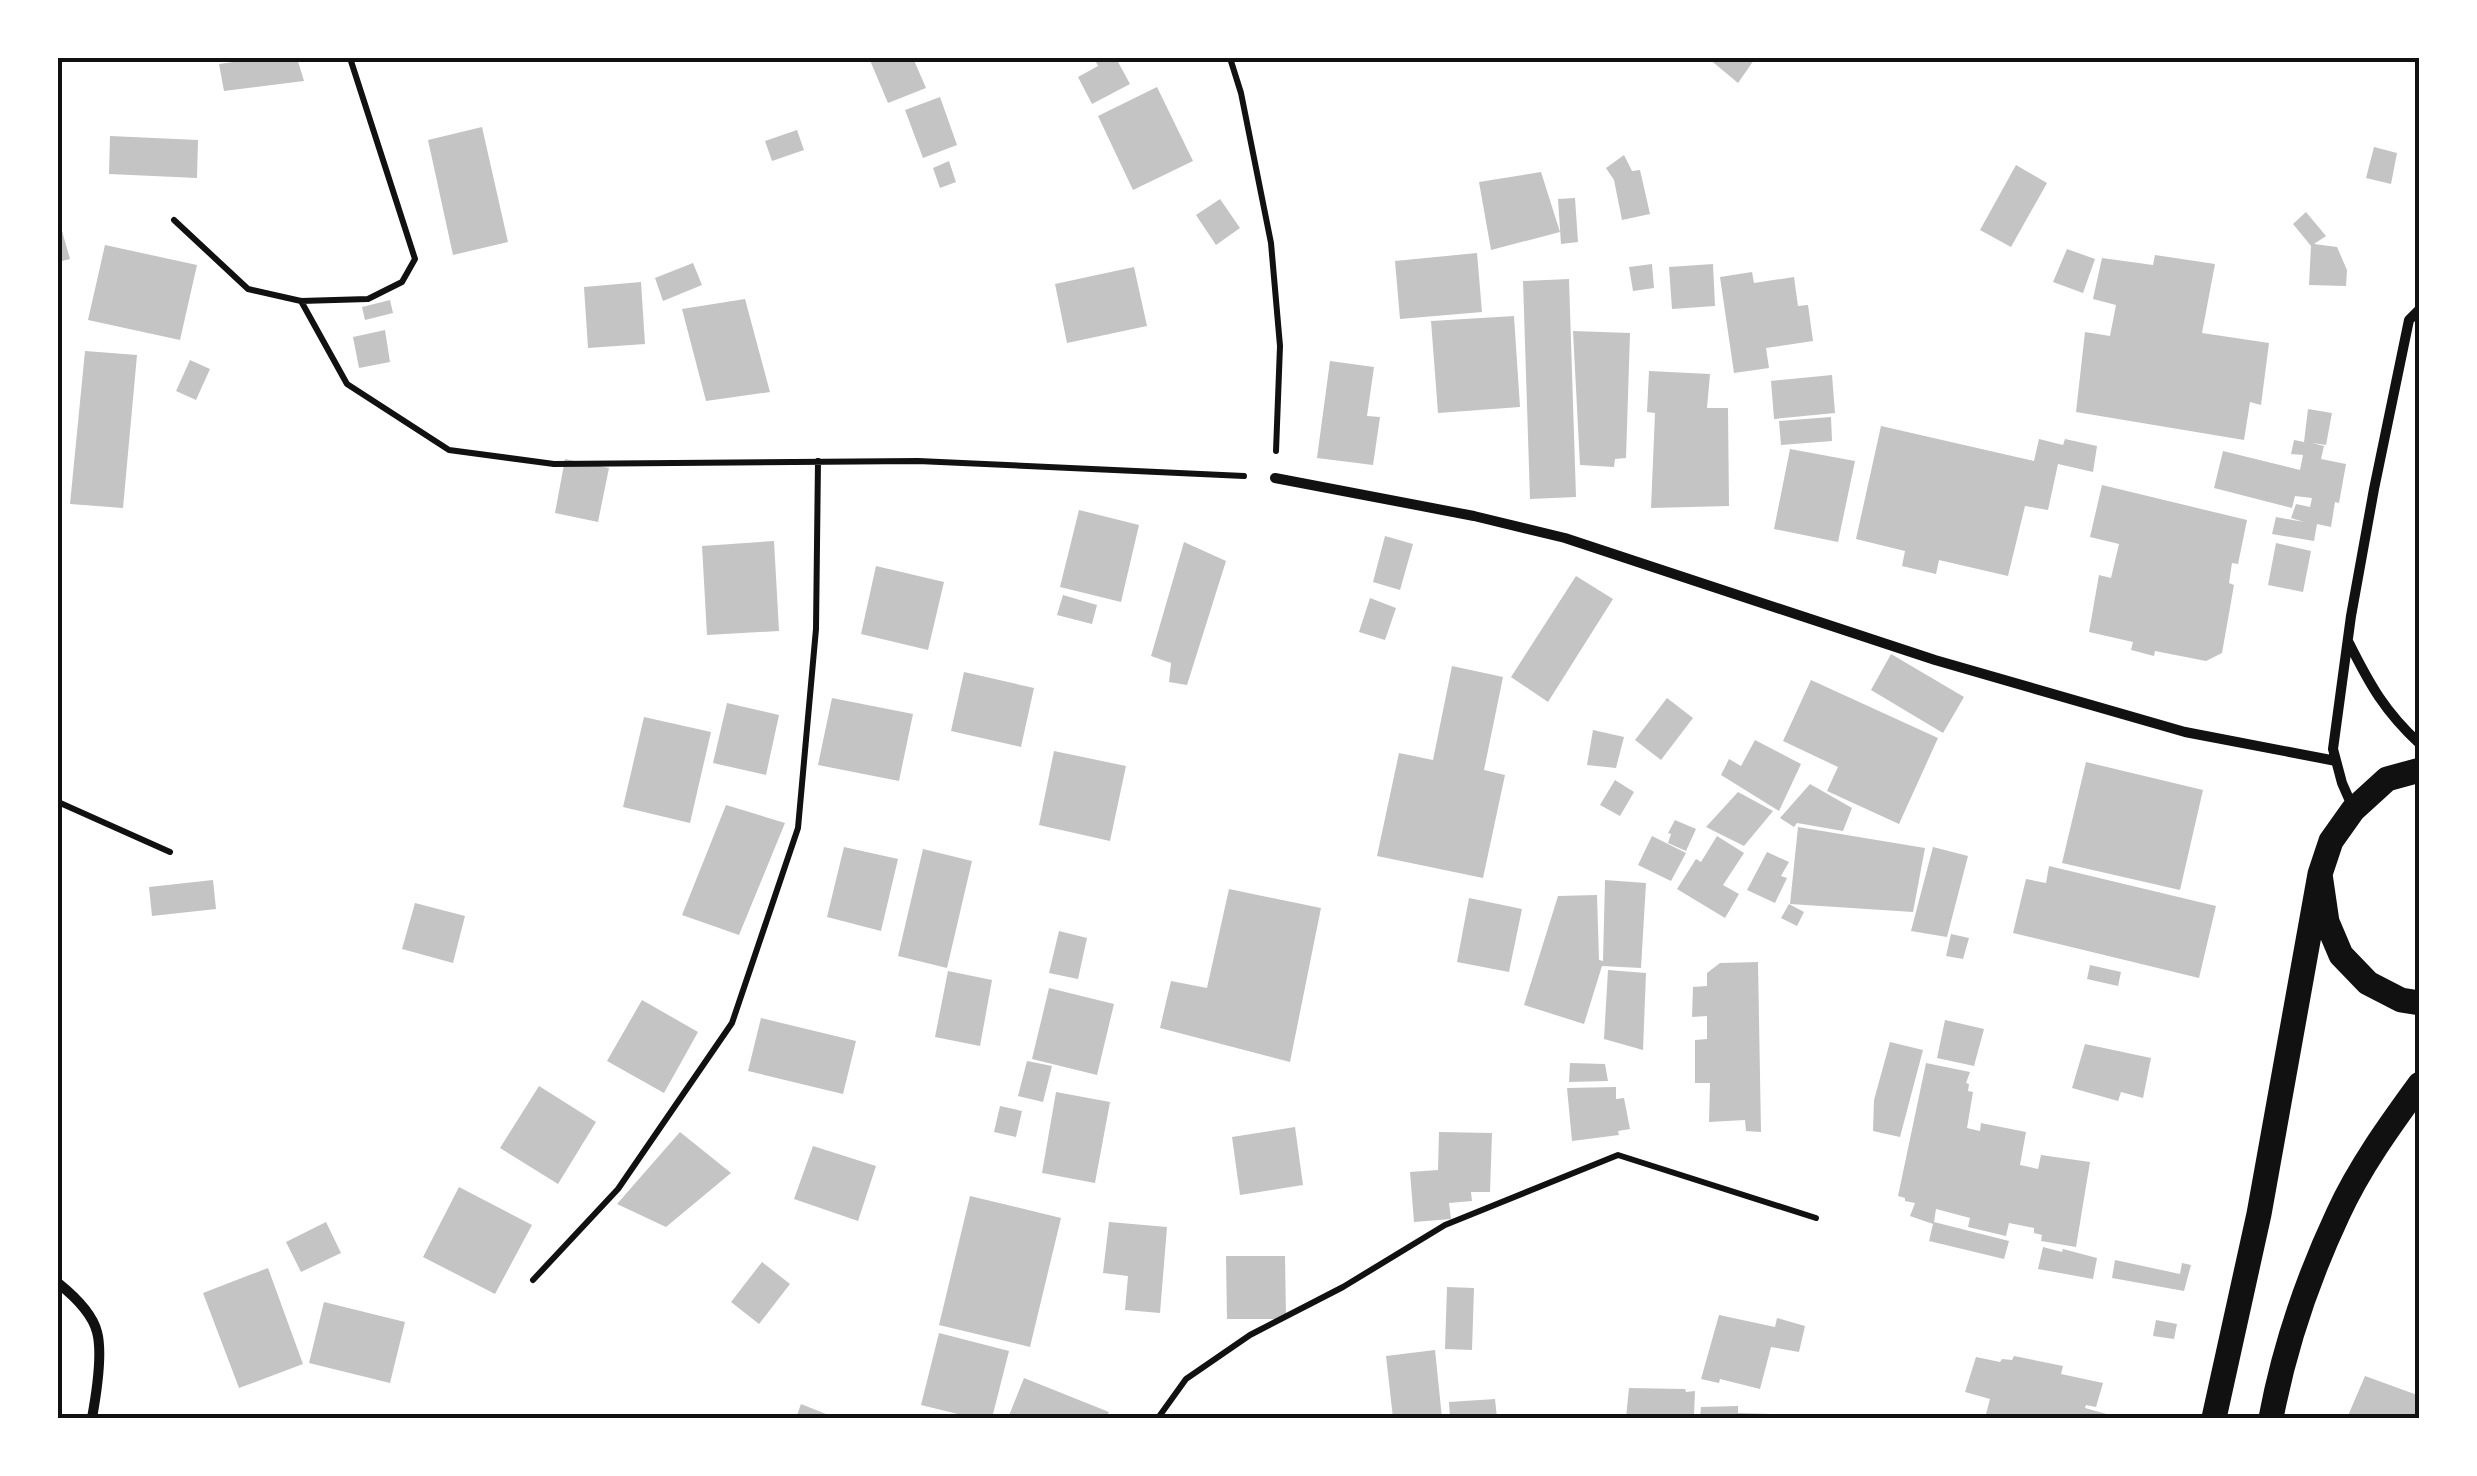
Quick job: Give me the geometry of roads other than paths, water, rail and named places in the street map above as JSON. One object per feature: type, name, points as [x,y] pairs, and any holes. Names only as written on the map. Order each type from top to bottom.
[{"type":"main road","points":[[2214,1418],[2259,1214],[2320,874],[2331,841],[2353,810],[2387,779],[2420,770]]},
{"type":"main road","points":[[2320,874],[2326,922],[2341,956],[2368,983],[2401,1000],[2420,1003]]},
{"type":"main road","points":[[2271,1418],[2305,1296],[2338,1212],[2377,1145],[2420,1084]]},
{"type":"street","points":[[2353,810],[2333,749],[2374,489],[2409,320],[2420,309]]},
{"type":"street","points":[[1275,478],[1474,516],[1565,538],[1935,660],[2185,732],[2336,761]]},
{"type":"street","points":[[2349,642],[2372,690],[2420,744]]},
{"type":"street","points":[[58,1284],[78,1298],[97,1331],[99,1378],[92,1418]]}]
